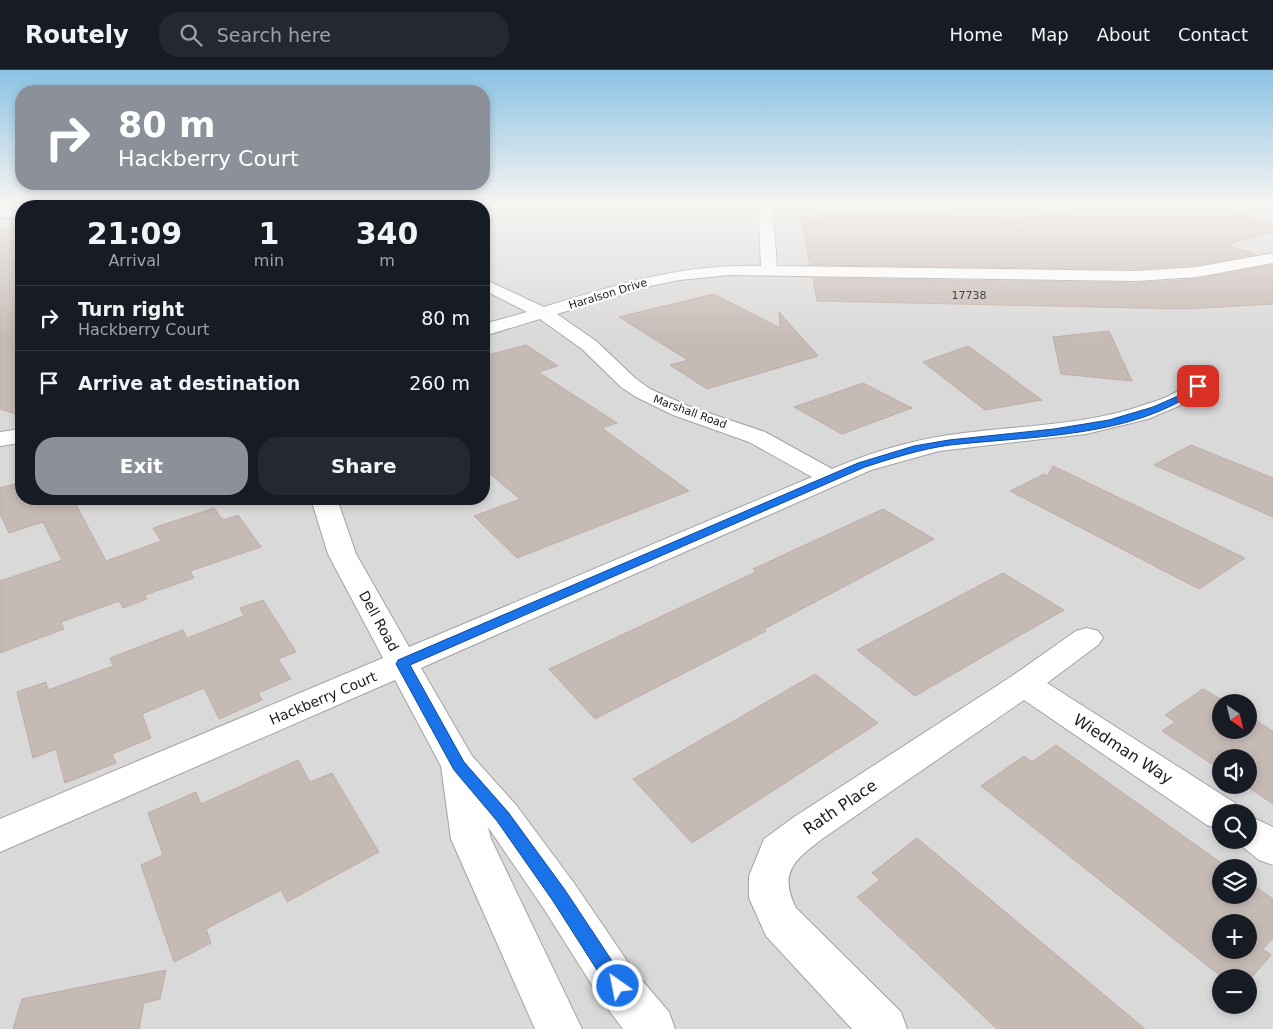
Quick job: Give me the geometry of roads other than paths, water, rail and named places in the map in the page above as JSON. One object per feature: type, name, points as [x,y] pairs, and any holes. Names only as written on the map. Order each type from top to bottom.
[{"type":"street","points":[[768,249],[769,269]]},
{"type":"street","name":"Haralson Drive","points":[[490,328],[646,282],[679,275],[769,269],[1136,276],[1197,272],[1273,258]]},
{"type":"street","name":"Marshall Road","points":[[490,287],[509,295],[577,335],[592,347],[622,378],[643,393],[677,409],[747,432],[776,445],[830,478]]},
{"type":"street","name":"Hackberry Court","points":[[0,836],[870,462],[918,448],[992,437],[1054,432],[1111,422],[1156,409],[1181,398],[1198,386],[1205,372]]},
{"type":"street","points":[[0,439],[15,437]]},
{"type":"street","name":"Dell Road","points":[[325,505],[342,554],[459,766],[502,816],[559,896],[618,986],[652,1029]]},
{"type":"street","name":"Rath Place","points":[[884,1029],[782,922],[770,898],[769,876],[778,851],[808,828],[1024,684],[1087,638]]},
{"type":"street","name":"Wiedman Way","points":[[1024,684],[1212,808]]},
{"type":"street","name":"Dell Road","points":[[459,766],[471,839],[559,1029]]},
{"type":"street","points":[[1257,837],[1273,848]]}]
